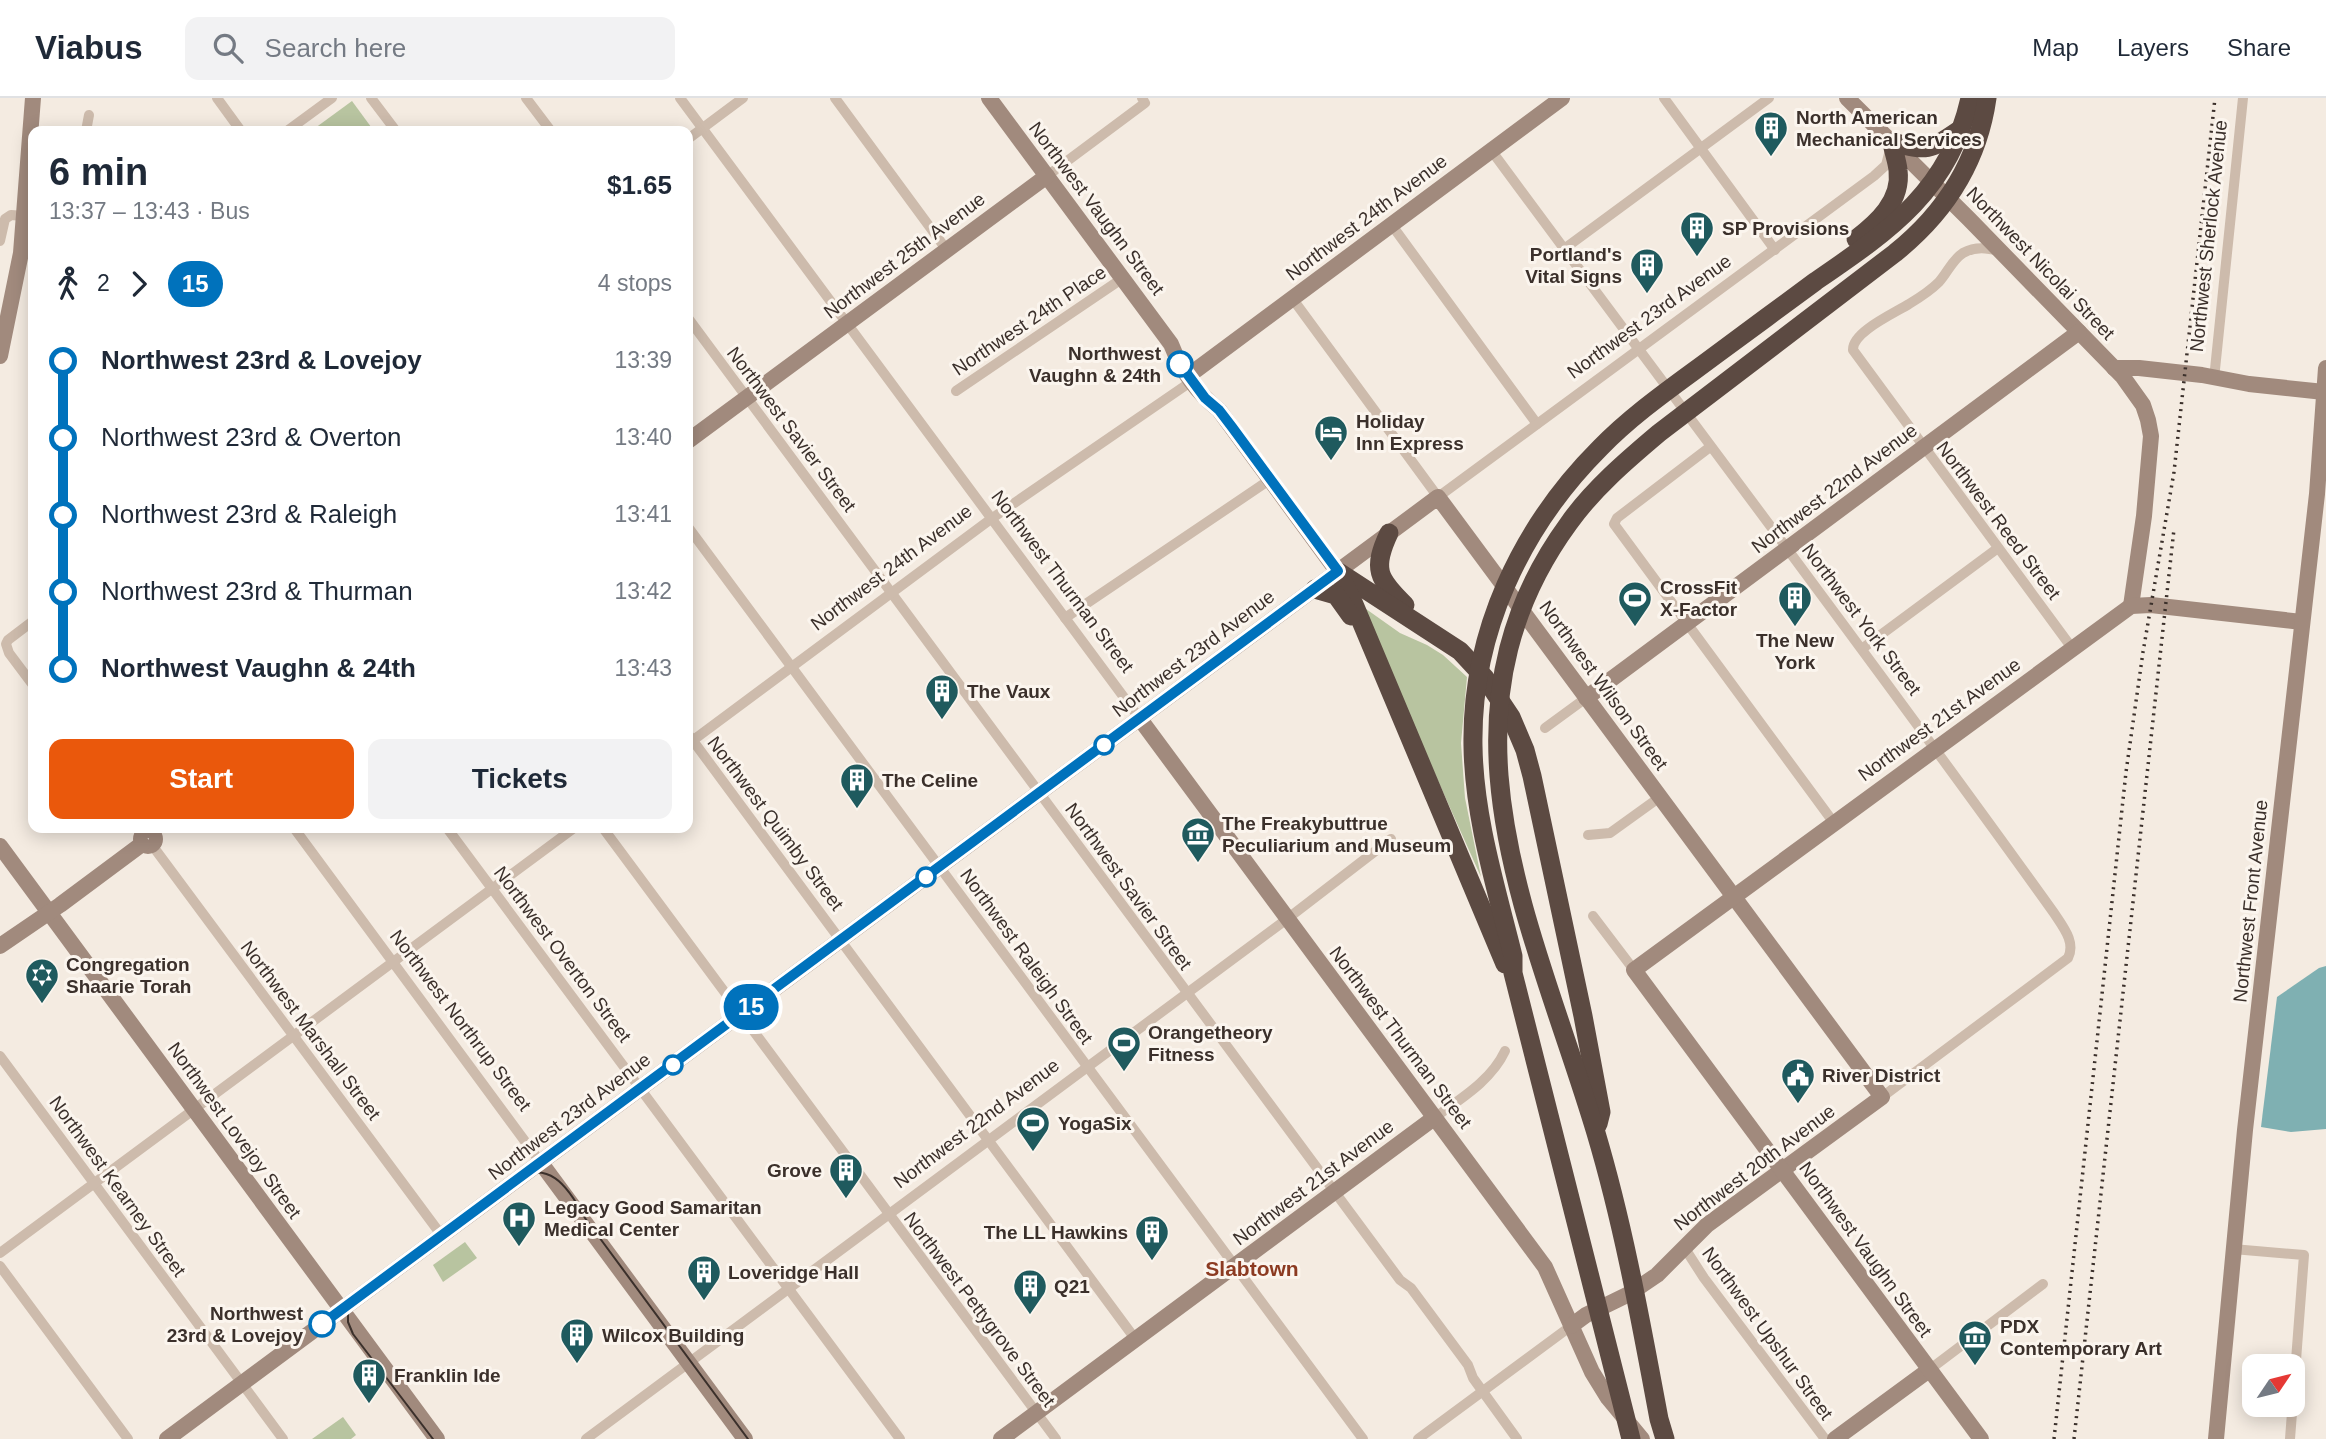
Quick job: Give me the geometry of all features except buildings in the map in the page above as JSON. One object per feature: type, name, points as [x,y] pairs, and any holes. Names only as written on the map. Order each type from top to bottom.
[{"type":"highway","points":[[1631,1439],[1513,973],[1513,956],[1479,809],[1473,745],[1475,700],[1489,630],[1508,578],[1530,537],[1548,509],[1601,446],[1649,405],[1894,225],[1914,206],[1944,165],[1962,128],[1970,98]]},
{"type":"highway","points":[[1665,1439],[1622,1229],[1595,1132],[1532,934],[1504,823],[1497,759],[1497,725],[1505,668],[1518,621],[1542,565],[1569,523],[1623,464],[1659,433],[1895,253],[1924,227],[1949,199],[1971,159],[1981,131],[1987,98]]},
{"type":"highway","points":[[1802,291],[1816,270],[1872,226],[1889,208],[1896,189],[1898,171],[1892,142],[1925,149],[1940,144],[1962,128]]},
{"type":"highway","points":[[1389,533],[1379,556],[1378,567],[1385,586],[1436,635]]},
{"type":"highway","points":[[1338,571],[1460,651],[1496,692],[1511,717],[1525,750],[1563,921],[1601,1112],[1595,1132]]},
{"type":"highway","points":[[1338,571],[1503,962],[1513,973]]},
{"type":"highway","points":[[1315,589],[1336,595],[1346,606],[1376,671],[1399,712]]},
{"type":"highway","points":[[1659,1419],[1659,1439]]},
{"type":"street","points":[[31,126],[33,98]]},
{"type":"street","points":[[217,98],[237,126]]},
{"type":"street","points":[[294,126],[332,98]]},
{"type":"street","points":[[371,98],[392,126]]},
{"type":"street","points":[[526,98],[547,126]]},
{"type":"street","name":"Northwest Thurman Street","points":[[680,98],[1545,1268],[1592,1372],[1608,1398],[1642,1439]]},
{"type":"street","points":[[693,135],[743,98]]},
{"type":"street","points":[[835,98],[946,249]]},
{"type":"street","name":"Northwest Vaughn Street","points":[[989,98],[1171,344],[1185,355],[1194,376],[1210,389],[1219,410],[1338,571]]},
{"type":"street","name":"Northwest 24th Avenue","points":[[693,736],[991,519],[1194,376],[1293,298],[1562,98]]},
{"type":"street","points":[[1664,98],[1775,250]]},
{"type":"street","points":[[1564,249],[1769,98]]},
{"type":"street","name":"Northwest Nicolai Street","points":[[1847,98],[2114,368],[2202,375],[2214,379],[2324,392]]},
{"type":"street","name":"Northwest Sherlock Avenue","points":[[2214,379],[2243,98]]},
{"type":"street","name":"Northwest 25th Avenue","points":[[693,437],[1047,176],[1144,100]]},
{"type":"street","points":[[87,126],[89,115]]},
{"type":"street","name":"Northwest 23rd Avenue","points":[[167,1439],[1882,170],[1888,160],[1892,142]]},
{"type":"street","name":"Northwest York Street","points":[[1492,150],[1710,447],[1863,648],[2054,913],[2072,944]]},
{"type":"street","points":[[0,356],[21,253],[28,164]]},
{"type":"street","points":[[0,241],[5,219],[11,215],[24,216]]},
{"type":"street","points":[[1391,224],[1537,424]]},
{"type":"street","name":"Northwest Reed Street","points":[[2000,251],[1975,248],[1962,254],[1936,285],[1907,306],[1892,312],[1857,338],[1853,345],[1855,355],[2072,648]]},
{"type":"street","name":"Northwest 24th Place","points":[[956,391],[1123,278]]},
{"type":"street","name":"Northwest Wilson Street","points":[[1293,298],[1881,1097]]},
{"type":"street","name":"Northwest Savier Street","points":[[693,325],[1186,993],[1400,1280],[1411,1288],[1468,1365],[1473,1378],[1517,1439]]},
{"type":"street","name":"Northwest 22nd Avenue","points":[[1545,728],[2079,332]]},
{"type":"street","points":[[2114,368],[2139,398],[2146,413],[2151,436],[2144,516],[2131,606],[2151,605],[2302,622]]},
{"type":"street","name":"Northwest Front Avenue","points":[[2216,1439],[2233,1249],[2317,494],[2326,368]]},
{"type":"street","points":[[1710,447],[1616,518],[1614,524],[1834,823]]},
{"type":"street","points":[[1065,618],[1271,479]]},
{"type":"street","name":"Northwest Raleigh Street","points":[[693,534],[1363,1439]]},
{"type":"street","points":[[1863,648],[1998,548]]},
{"type":"street","name":"Northwest 21st Avenue","points":[[1634,970],[2131,606]]},
{"type":"street","points":[[28,625],[6,644],[9,653],[28,678]]},
{"type":"street","name":"Northwest Quimby Street","points":[[693,744],[1136,1340]]},
{"type":"street","points":[[1588,835],[1610,833],[1660,797]]},
{"type":"street","name":"Northwest Northrup Street","points":[[297,833],[745,1439]]},
{"type":"street","name":"Northwest Overton Street","points":[[451,833],[900,1439]]},
{"type":"street","points":[[0,1253],[567,833]]},
{"type":"street","name":"Northwest Pettygrove Street","points":[[607,833],[1056,1439]]},
{"type":"street","points":[[0,946],[149,836]]},
{"type":"street","name":"Northwest Marshall Street","points":[[149,836],[442,1236]]},
{"type":"street","name":"Northwest 22nd Avenue","points":[[588,1438],[1391,839]]},
{"type":"street","name":"Northwest Lovejoy Street","points":[[0,846],[436,1439]]},
{"type":"street","name":"Northwest Vaughn Street","points":[[1593,916],[1981,1439]]},
{"type":"street","name":"Northwest 20th Avenue","points":[[1418,1439],[1586,1315],[1650,1280],[1707,1225],[2068,958],[2072,944]]},
{"type":"street","name":"Northwest 21st Avenue","points":[[1001,1439],[1477,1086],[1495,1068],[1505,1051]]},
{"type":"street","name":"Northwest Kearney Street","points":[[0,1056],[283,1439]]},
{"type":"street","name":"Northwest Upshur Street","points":[[1684,1247],[1717,1296],[1825,1439]]},
{"type":"street","points":[[2233,1249],[2304,1255],[2290,1439]]},
{"type":"street","points":[[0,1266],[128,1439]]},
{"type":"street","points":[[1835,1439],[2043,1284]]},
{"type":"green space","points":[[352,101],[370,126],[318,126]]},
{"type":"green space","points":[[1359,604],[1400,633],[1443,655],[1467,677],[1461,743],[1465,798],[1481,877]]},
{"type":"green space","points":[[465,1242],[477,1258],[443,1282],[433,1265]]},
{"type":"green space","points":[[343,1417],[356,1435],[351,1439],[312,1439]]},
{"type":"water","points":[[2326,966],[2326,1129],[2291,1132],[2261,1127],[2277,997]]},
{"type":"tram line","points":[[433,1439],[353,1334],[348,1322],[348,1311],[357,1293],[509,1183],[523,1175],[535,1173],[555,1178],[564,1186],[748,1439]]},
{"type":"railway","points":[[2054,1439],[2126,772],[2143,652],[2174,472],[2215,98]]},
{"type":"railway","points":[[2074,1439],[2174,529]]},
{"type":"bus line","name":"15","points":[[322,1324],[1338,571],[1232,427],[1205,398],[1180,364]]},
{"type":"place","name":"North American Mechanical Services","points":[[1771,158]]},
{"type":"place","name":"SP Provisions","points":[[1697,258]]},
{"type":"place","name":"Portland's Vital Signs","points":[[1647,295]]},
{"type":"place","name":"Northwest Vaughn & 24th","points":[[1180,364]]},
{"type":"place","name":"Holiday Inn Express","points":[[1331,462]]},
{"type":"place","name":"CrossFit X-Factor","points":[[1635,628]]},
{"type":"place","name":"The New York","points":[[1795,628]]},
{"type":"place","name":"The Vaux","points":[[942,721]]},
{"type":"place","name":"The Celine","points":[[857,810]]},
{"type":"place","name":"The Freakybuttrue Peculiarium and Museum","points":[[1198,864]]},
{"type":"place","name":"Congregation Shaarie Torah","points":[[42,1005]]},
{"type":"place","name":"Orangetheory Fitness","points":[[1124,1073]]},
{"type":"place","name":"River District","points":[[1798,1105]]},
{"type":"place","name":"YogaSix","points":[[1033,1153]]},
{"type":"place","name":"Grove","points":[[846,1200]]},
{"type":"place","name":"Legacy Good Samaritan Medical Center","points":[[519,1248]]},
{"type":"place","name":"The LL Hawkins","points":[[1152,1262]]},
{"type":"place","name":"Loveridge Hall","points":[[704,1302]]},
{"type":"place","name":"Q21","points":[[1030,1316]]},
{"type":"place","name":"Northwest 23rd & Lovejoy","points":[[322,1324]]},
{"type":"place","name":"Wilcox Building","points":[[577,1365]]},
{"type":"place","name":"PDX Contemporary Art","points":[[1975,1367]]},
{"type":"place","name":"Franklin Ide","points":[[369,1405]]},
{"type":"district","name":"Slabtown","points":[[1252,1269]]}]
